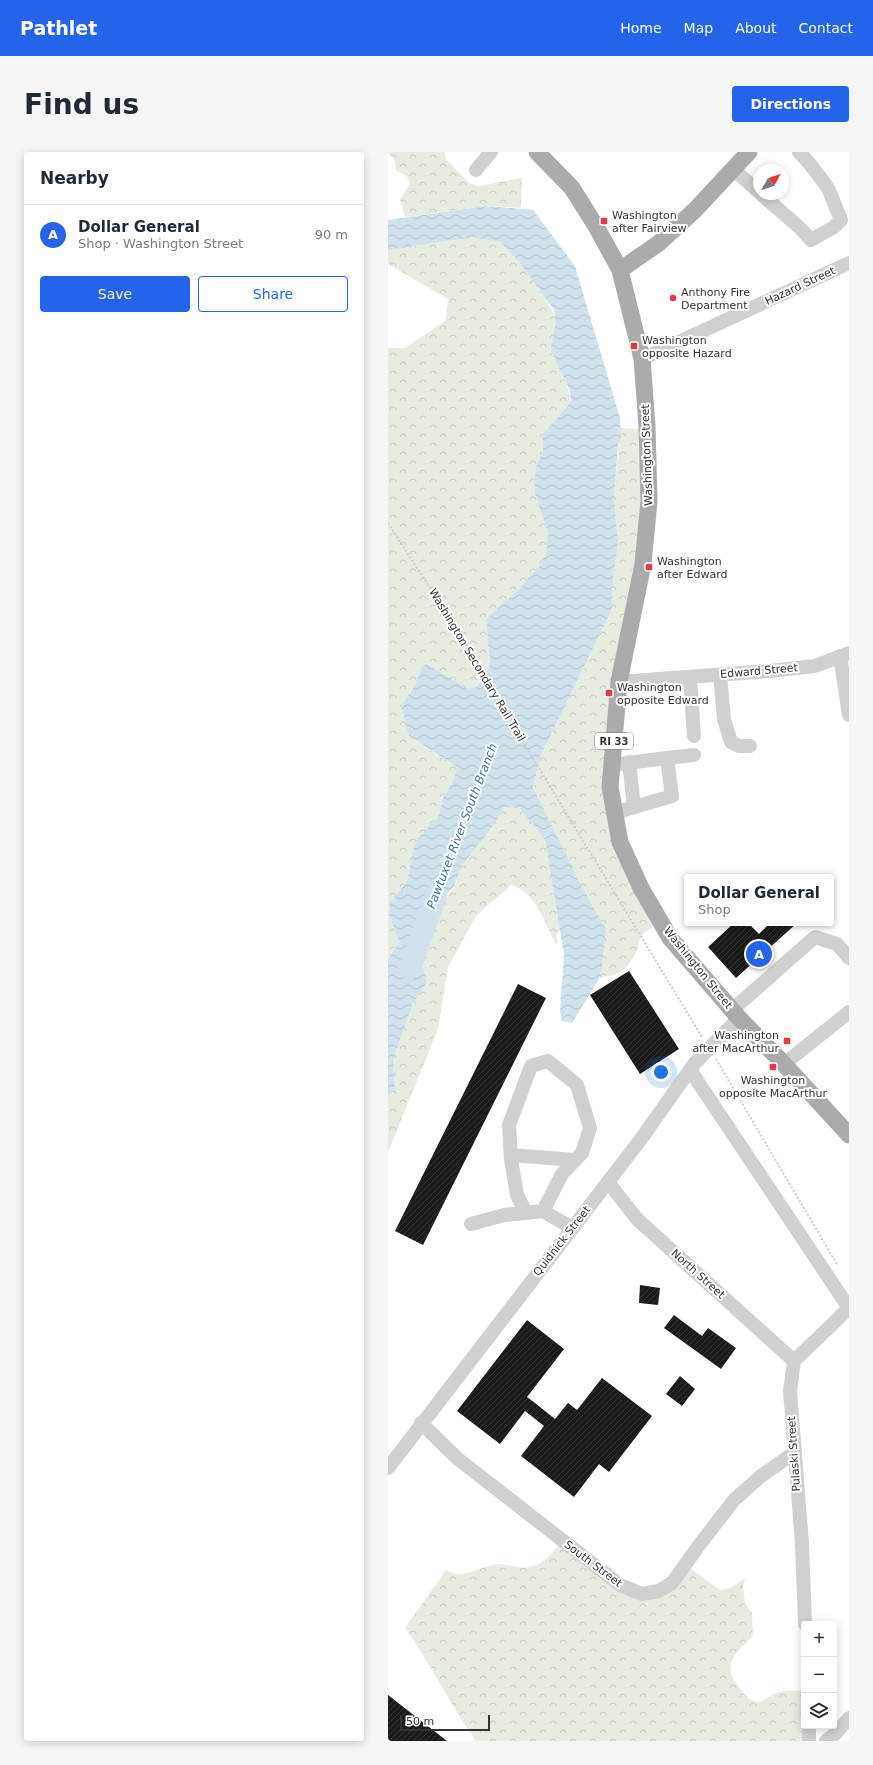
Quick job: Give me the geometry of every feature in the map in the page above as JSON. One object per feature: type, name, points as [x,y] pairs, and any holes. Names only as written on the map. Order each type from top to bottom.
[{"type":"main road","name":"Washington Street","points":[[537,152],[572,188],[597,228],[620,270],[642,359],[647,426],[649,501],[643,564],[619,682],[610,787],[620,842],[640,888],[670,938],[736,1014],[784,1064],[849,1136]]},
{"type":"main road","points":[[620,270],[659,243],[695,210],[749,152]]},
{"type":"street","points":[[476,170],[491,152]]},
{"type":"street","points":[[768,200],[799,227],[811,240],[834,227],[841,220],[828,188],[799,152]]},
{"type":"street","points":[[733,169],[753,187]]},
{"type":"street","name":"Hazard Street","points":[[642,359],[849,263]]},
{"type":"street","points":[[845,654],[849,715]]},
{"type":"street","name":"Edward Street","points":[[619,682],[720,675],[815,666],[845,654]]},
{"type":"street","points":[[720,675],[724,719],[731,742],[739,746],[750,746]]},
{"type":"street","points":[[690,677],[694,736]]},
{"type":"street","points":[[612,764],[694,755]]},
{"type":"street","points":[[614,812],[672,796],[667,758]]},
{"type":"street","points":[[629,762],[634,807]]},
{"type":"street","name":"Quidnick Street","points":[[388,1468],[421,1423],[641,1139],[690,1070],[736,1014],[815,937],[837,944],[849,958]]},
{"type":"street","points":[[784,1064],[849,1012]]},
{"type":"street","points":[[526,1213],[517,1195],[508,1124],[531,1066],[548,1061],[577,1085],[590,1128],[582,1153],[562,1174],[543,1211]]},
{"type":"street","points":[[690,1070],[849,1308],[794,1362]]},
{"type":"street","points":[[511,1155],[576,1160]]},
{"type":"street","name":"North Street","points":[[608,1182],[637,1218],[794,1362]]},
{"type":"street","points":[[472,1224],[504,1215],[543,1211],[572,1228]]},
{"type":"street","name":"Pulaski Street","points":[[794,1362],[790,1390],[802,1544],[805,1621]]},
{"type":"street","name":"South Street","points":[[421,1423],[458,1459],[620,1585],[642,1594],[659,1591],[672,1583],[734,1500],[761,1476],[794,1453]]},
{"type":"street","points":[[826,1741],[836,1733],[849,1718]]},
{"type":"street","points":[[808,1741],[809,1729]]},
{"type":"path","name":"Washington Secondary Rail Trail","points":[[388,522],[465,642],[514,727],[564,808]]},
{"type":"green space","points":[[388,152],[445,152],[445,158],[469,183],[479,186],[522,178],[521,208],[486,206],[405,217],[400,199],[410,184],[407,176],[396,170],[395,160],[388,154]]},
{"type":"green space","points":[[474,237],[492,239],[501,242],[506,246],[522,265],[548,302],[556,318],[552,348],[556,362],[568,388],[571,402],[542,435],[543,451],[536,466],[534,491],[548,533],[546,554],[540,565],[520,588],[486,619],[490,665],[476,686],[468,689],[421,668],[415,686],[401,705],[414,740],[457,767],[452,785],[443,797],[439,815],[415,842],[407,881],[390,903],[389,915],[399,941],[388,960],[388,348],[405,348],[445,321],[448,299],[388,264],[388,250]]},
{"type":"green space","points":[[620,428],[639,429],[650,488],[620,679],[614,813],[660,922],[640,936],[638,948],[632,960],[624,970],[611,976],[602,977],[599,979],[602,969],[606,930],[580,883],[533,787],[541,755],[612,609],[613,579],[618,543],[614,497]]},
{"type":"green space","points":[[519,806],[545,840],[560,930],[556,935],[558,942],[556,945],[544,918],[533,901],[527,894],[511,885],[476,916],[448,967],[438,1029],[388,1152],[388,1096],[395,1087],[393,1060],[413,1003],[427,983],[418,950],[418,938],[420,931],[433,910],[455,886],[461,866],[494,823],[504,807],[514,808]]},
{"type":"green space","points":[[560,1541],[612,1583],[662,1590],[687,1566],[720,1590],[730,1588],[745,1578],[743,1586],[745,1605],[752,1612],[753,1636],[735,1655],[730,1668],[732,1675],[736,1683],[746,1695],[755,1702],[763,1701],[779,1692],[801,1691],[801,1729],[805,1729],[809,1741],[476,1741],[405,1628],[446,1570],[452,1573],[463,1574],[498,1564],[526,1568],[535,1566],[544,1561],[555,1550]]},
{"type":"water","points":[[486,206],[533,210],[575,266],[620,418],[621,438],[618,444],[614,497],[618,543],[613,579],[612,609],[541,755],[533,787],[580,883],[606,930],[602,969],[599,979],[572,1023],[562,1021],[560,1011],[564,955],[545,840],[519,807],[504,807],[495,823],[460,868],[455,885],[437,906],[418,937],[419,954],[427,983],[413,1003],[393,1060],[395,1087],[388,1096],[388,960],[399,941],[389,915],[390,903],[407,881],[415,842],[439,815],[443,797],[452,785],[457,767],[409,736],[401,705],[415,686],[421,668],[426,664],[468,689],[477,686],[490,665],[486,619],[520,588],[540,565],[546,554],[548,533],[534,491],[536,466],[543,451],[542,435],[571,402],[570,391],[556,362],[551,346],[556,321],[554,310],[521,264],[501,242],[474,237],[388,250],[388,220]]},
{"type":"building","points":[[731,926],[794,926],[736,978],[708,947]]},
{"type":"building","points":[[629,971],[679,1049],[640,1074],[590,995]]},
{"type":"building","points":[[518,984],[546,998],[423,1245],[395,1231]]},
{"type":"building","points":[[640,1285],[660,1288],[658,1305],[639,1303]]},
{"type":"building","points":[[674,1315],[702,1336],[708,1328],[736,1348],[721,1369],[664,1328]]},
{"type":"building","points":[[527,1320],[564,1349],[527,1397],[555,1419],[568,1403],[577,1410],[602,1378],[652,1416],[609,1472],[599,1464],[574,1497],[521,1456],[544,1426],[525,1411],[500,1444],[457,1411]]},
{"type":"building","points":[[680,1376],[695,1389],[682,1406],[666,1394]]},
{"type":"building","points":[[388,1695],[447,1741],[388,1741]]},
{"type":"waterway","name":"Pawtuxet River South Branch","points":[[410,968],[436,895]]},
{"type":"place","name":"Washington after Fairview","points":[[604,221]]},
{"type":"place","name":"Anthony Fire Department","points":[[673,298]]},
{"type":"place","name":"Washington opposite Hazard","points":[[634,346]]},
{"type":"place","name":"Washington after Edward","points":[[649,567]]},
{"type":"place","name":"Washington opposite Edward","points":[[609,693]]},
{"type":"place","name":"Dollar General","points":[[759,954]]},
{"type":"place","name":"Washington after MacArthur","points":[[787,1041]]},
{"type":"place","name":"Washington opposite MacArthur","points":[[773,1067]]}]
